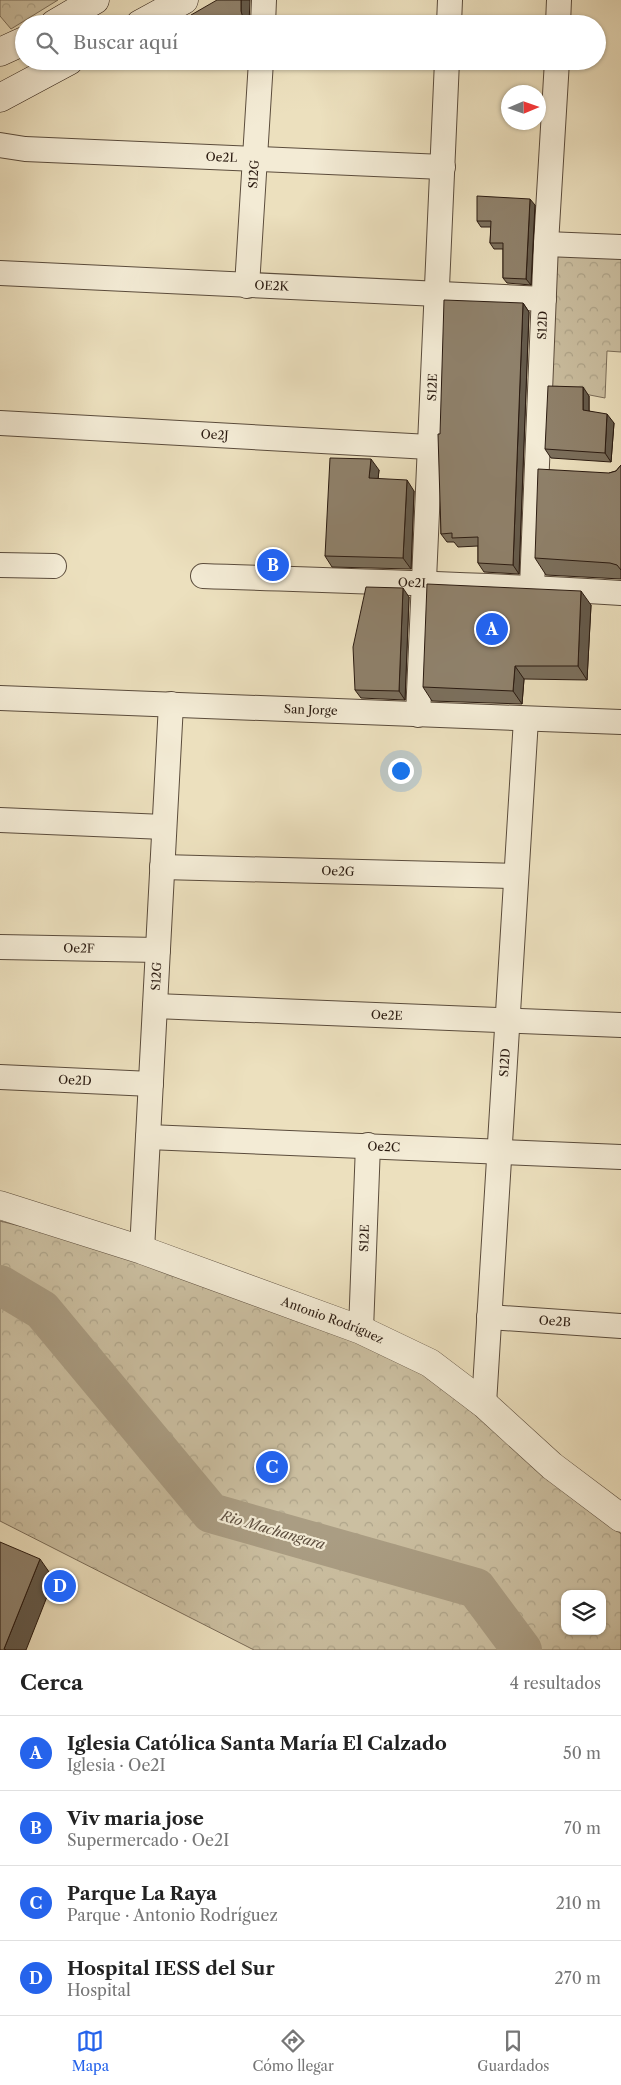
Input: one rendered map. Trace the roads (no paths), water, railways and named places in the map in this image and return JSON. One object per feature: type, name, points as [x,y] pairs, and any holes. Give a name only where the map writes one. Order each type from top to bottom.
[{"type":"street","points":[[69,15],[95,0]]},
{"type":"street","points":[[156,15],[184,0]]},
{"type":"street","points":[[263,15],[264,0]]},
{"type":"street","points":[[449,15],[450,0]]},
{"type":"street","points":[[558,0],[558,15]]},
{"type":"street","points":[[0,52],[15,45]]},
{"type":"street","points":[[0,98],[52,70]]},
{"type":"street","name":"S12G","points":[[247,286],[260,70]]},
{"type":"street","name":"S12E","points":[[418,714],[447,70]]},
{"type":"street","name":"S12D","points":[[532,587],[546,472],[544,298],[556,70]]},
{"type":"street","name":"Oe2L","points":[[0,145],[25,149],[443,167]]},
{"type":"street","points":[[546,244],[621,247]]},
{"type":"street","name":"OE2K","points":[[0,274],[544,298]]},
{"type":"street","name":"Oe2J","points":[[0,423],[429,448]]},
{"type":"street","points":[[0,565],[54,566]]},
{"type":"street","name":"Oe2I","points":[[203,576],[390,583],[423,582],[621,593]]},
{"type":"street","name":"San Jorge","points":[[0,698],[621,722]]},
{"type":"street","name":"S12G","points":[[142,1250],[171,704]]},
{"type":"street","name":"S12D","points":[[484,1404],[526,719]]},
{"type":"street","points":[[0,820],[164,826]]},
{"type":"street","name":"Oe2G","points":[[162,867],[515,876]]},
{"type":"street","name":"Oe2F","points":[[0,947],[158,950]]},
{"type":"street","name":"Oe2E","points":[[155,1006],[621,1025]]},
{"type":"street","name":"Oe2D","points":[[0,1077],[151,1084]]},
{"type":"street","name":"Oe2C","points":[[148,1137],[500,1150],[621,1157]]},
{"type":"street","name":"S12E","points":[[361,1330],[368,1145]]},
{"type":"street","name":"Antonio Rodríguez","points":[[0,1205],[142,1250],[361,1330],[430,1363],[484,1404],[552,1466],[621,1518]]},
{"type":"street","name":"Oe2B","points":[[489,1316],[621,1326]]},
{"type":"waterway","name":"Rio Machangara","points":[[0,1285],[42,1310],[211,1513],[476,1588],[522,1650]]},
{"type":"place","name":"Viv maria jose","points":[[273,565]]},
{"type":"place","name":"Iglesia Católica Santa María El Calzado","points":[[492,629]]},
{"type":"place","name":"Parque La Raya","points":[[272,1467]]},
{"type":"place","name":"Hospital IESS del Sur","points":[[60,1586]]}]
